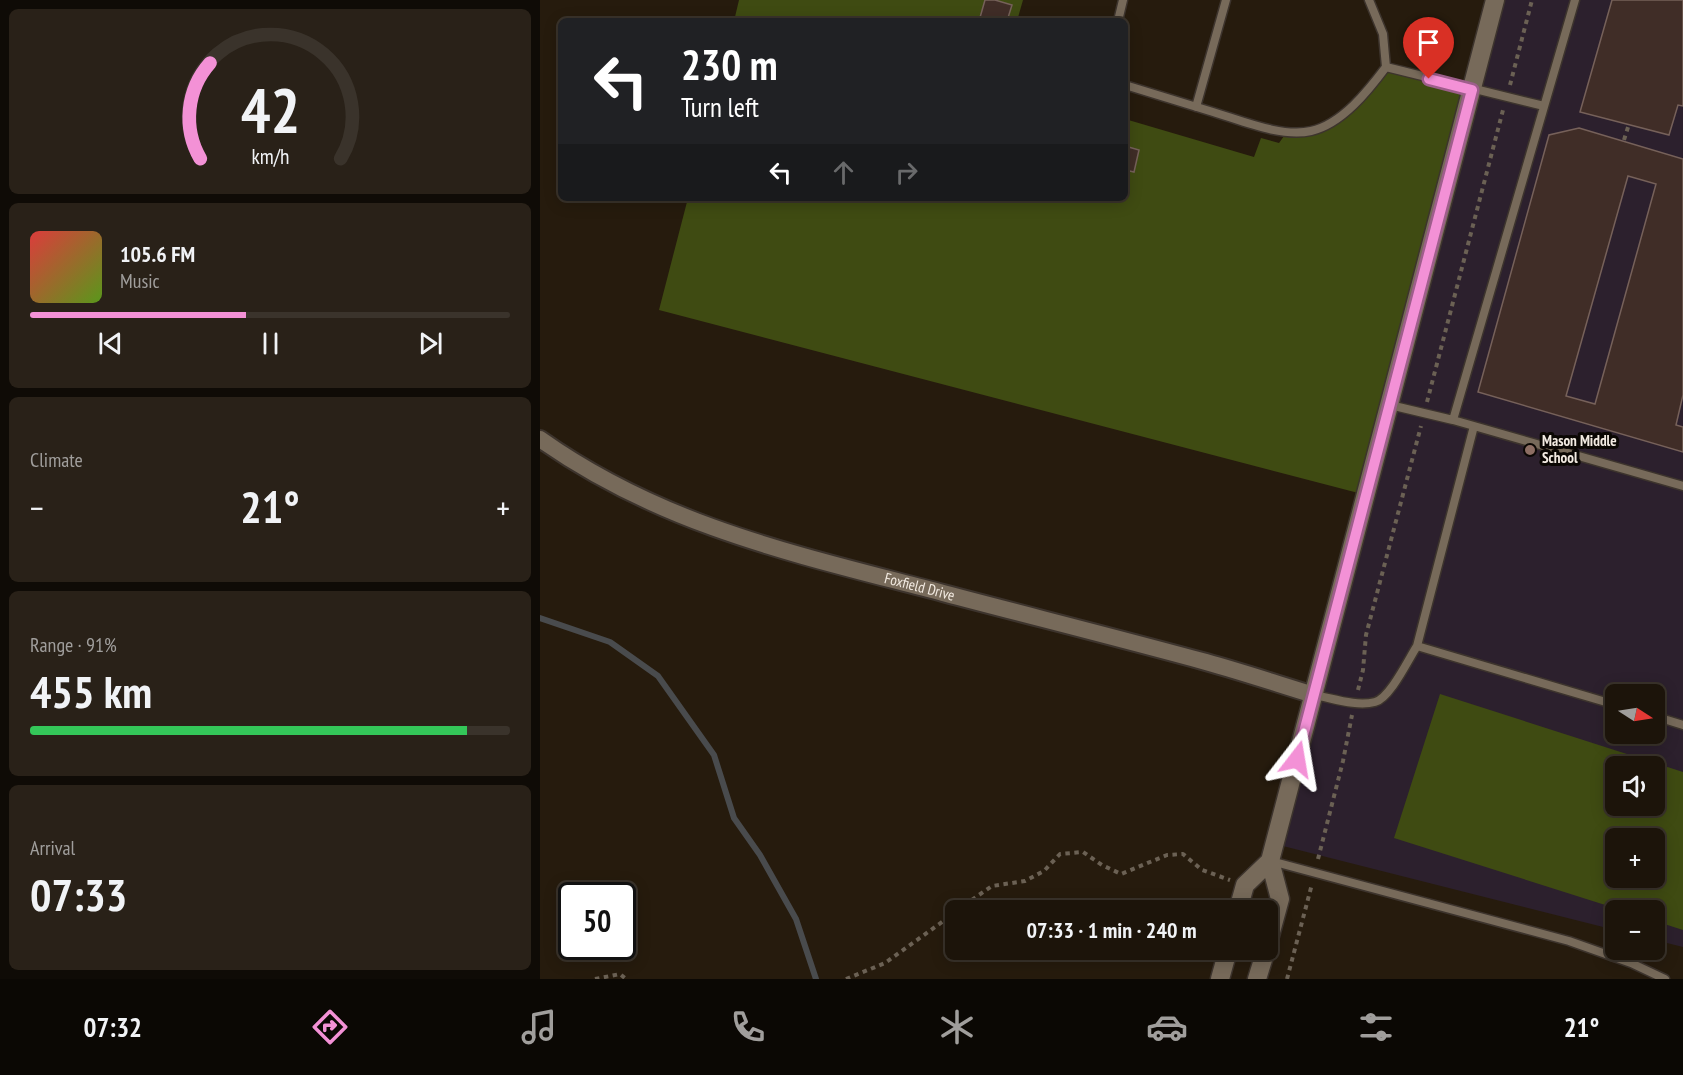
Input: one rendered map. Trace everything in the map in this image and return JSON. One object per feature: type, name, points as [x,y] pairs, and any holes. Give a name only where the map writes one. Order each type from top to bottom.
[{"type":"main road","points":[[1278,906],[1280,899],[1270,861],[1495,0]]},
{"type":"main road","points":[[1241,900],[1245,885],[1270,861]]},
{"type":"main road","points":[[1220,979],[1225,960]]},
{"type":"main road","points":[[1257,979],[1263,960]]},
{"type":"street","name":"Foxfield Drive","points":[[540,439],[633,495],[732,536],[1207,662],[1314,695]]},
{"type":"lane","points":[[1119,18],[1123,0]]},
{"type":"lane","points":[[1196,107],[1226,0]]},
{"type":"lane","points":[[1128,86],[1253,124],[1287,132],[1311,131],[1341,116],[1366,93],[1386,67],[1383,34],[1369,0]]},
{"type":"lane","points":[[1453,420],[1575,0]]},
{"type":"lane","points":[[1386,67],[1544,106]]},
{"type":"lane","points":[[1390,405],[1453,420],[1683,486]]},
{"type":"lane","points":[[1314,695],[1355,702],[1376,702],[1389,691],[1417,646],[1474,426]]},
{"type":"lane","points":[[1417,646],[1605,702]]},
{"type":"lane","points":[[1665,719],[1683,724]]},
{"type":"lane","points":[[1270,861],[1569,941],[1631,963],[1665,979]]},
{"type":"path","points":[[1287,979],[1343,761],[1348,727],[1363,669],[1366,635],[1532,0]]},
{"type":"path","points":[[1624,140],[1629,124]]},
{"type":"path","points":[[971,900],[992,885],[1025,881],[1044,871],[1060,854],[1083,852],[1121,874],[1167,855],[1183,854],[1202,870],[1245,885]]},
{"type":"path","points":[[846,979],[885,963],[945,919]]},
{"type":"path","points":[[595,979],[620,974],[626,979]]},
{"type":"shaded area","name":"Mason Middle School","points":[[1495,0],[1683,0],[1683,947],[1665,942],[1665,900],[1605,900],[1605,927],[1275,844]]},
{"type":"green space","points":[[739,0],[1023,0],[1018,18],[735,18]]},
{"type":"green space","points":[[1386,67],[1472,90],[1366,495],[659,310],[687,201],[1128,201],[1128,120],[1254,157],[1261,138],[1279,143],[1287,132],[1311,131],[1341,116]]},
{"type":"green space","points":[[1440,694],[1633,756],[1605,756],[1605,816],[1665,816],[1665,766],[1683,772],[1683,930],[1665,924],[1665,900],[1605,900],[1605,905],[1394,838]]},
{"type":"building","points":[[985,0],[995,0],[1012,5],[1008,18],[980,18]]},
{"type":"building","points":[[1612,0],[1683,0],[1683,106],[1678,105],[1669,135],[1580,112]]},
{"type":"building","name":"Mason Middle School","points":[[1579,128],[1683,159],[1683,395],[1676,425],[1683,427],[1683,452],[1478,392],[1549,135]],"holes":[[[1628,176],[1656,184],[1595,404],[1566,396]]]},
{"type":"building","points":[[1128,147],[1139,150],[1134,172],[1128,171]]},
{"type":"waterway","points":[[540,618],[610,642],[658,676],[714,755],[734,818],[760,855],[796,919],[816,979]]},
{"type":"place","name":"Mason Middle School","points":[[1530,450]]},
{"type":"route","points":[[1297,759],[1472,90],[1429,79]]}]
